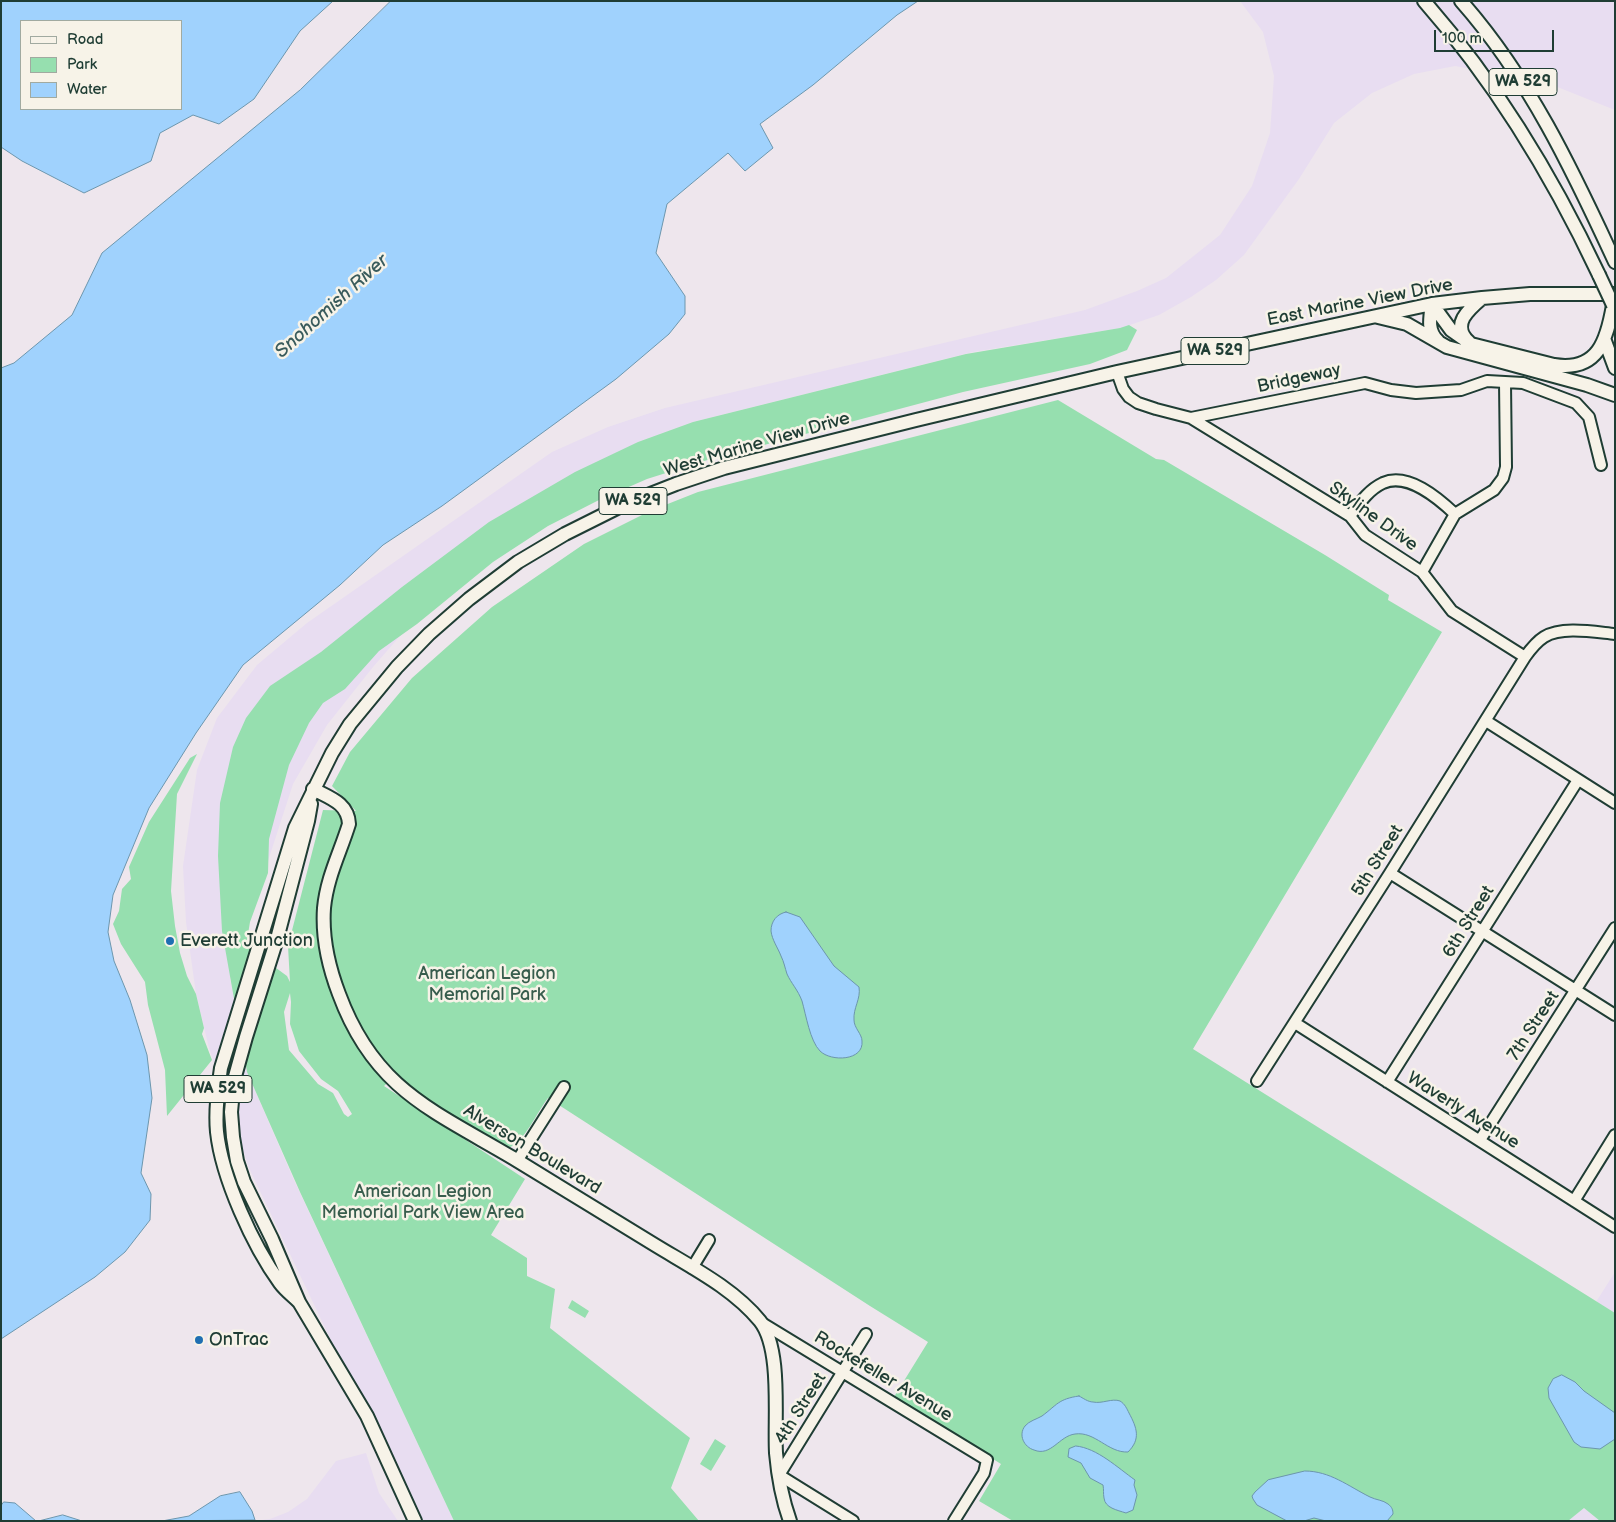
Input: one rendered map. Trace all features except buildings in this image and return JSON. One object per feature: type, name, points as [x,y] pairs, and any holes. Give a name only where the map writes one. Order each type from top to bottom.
[{"type":"main road","name":"WA 529","points":[[1424,1],[1468,54],[1520,127],[1574,222],[1614,302]]},
{"type":"main road","name":"WA 529","points":[[1461,1],[1499,47],[1541,112],[1615,262]]},
{"type":"main road","name":"East Marine View Drive","points":[[1057,387],[1117,372],[1432,304],[1482,298],[1556,293],[1614,302]]},
{"type":"main road","points":[[1470,344],[1462,334],[1462,321],[1467,311],[1482,298]]},
{"type":"main road","points":[[1432,304],[1451,330],[1470,344],[1554,365],[1566,366],[1579,363],[1599,350],[1605,341],[1614,302]]},
{"type":"main road","points":[[1432,304],[1431,332],[1436,339],[1447,347]]},
{"type":"main road","points":[[1373,316],[1407,324],[1447,347],[1588,384],[1615,395]]},
{"type":"main road","points":[[1605,341],[1615,368]]},
{"type":"main road","name":"West Marine View Drive","points":[[299,1302],[280,1284],[256,1243],[226,1174],[218,1133],[217,1090],[221,1068],[295,828],[332,753],[350,724],[429,634],[469,599],[518,562],[565,534],[625,504],[724,468],[1057,387]]},
{"type":"main road","name":"West Marine View Drive","points":[[313,789],[308,821],[277,939],[234,1080],[231,1112],[233,1137],[242,1175],[299,1302],[367,1416],[416,1521]]},
{"type":"main road","name":"Alverson Boulevard","points":[[313,789],[346,809],[349,816],[349,824],[329,878],[324,910],[324,935],[333,978],[345,1012],[366,1050],[380,1068],[426,1108],[517,1161],[727,1290],[762,1323],[768,1339],[775,1372],[776,1453],[782,1498],[790,1521]]},
{"type":"street","name":"Bridgeway","points":[[1117,372],[1123,389],[1129,397],[1138,403],[1191,418],[1365,383],[1390,390],[1416,393],[1461,390],[1487,381],[1523,383],[1576,403],[1589,417],[1601,465]]},
{"type":"street","points":[[1422,572],[1455,514],[1494,490],[1503,478],[1506,467],[1505,383]]},
{"type":"street","name":"Skyline Drive","points":[[1191,418],[1350,516],[1365,535],[1422,572],[1452,611],[1524,657]]},
{"type":"street","points":[[1350,516],[1373,490],[1382,484],[1398,481],[1412,484],[1440,500],[1455,514]]},
{"type":"street","name":"5th Street","points":[[1257,1081],[1486,721],[1524,657],[1544,636],[1562,630],[1615,634]]},
{"type":"street","points":[[1486,721],[1615,803]]},
{"type":"street","name":"6th Street","points":[[1387,1082],[1578,780]]},
{"type":"street","points":[[1390,873],[1615,1015]]},
{"type":"street","name":"7th Street","points":[[1480,1140],[1615,928]]},
{"type":"street","name":"Waverly Avenue","points":[[1295,1023],[1615,1227]]},
{"type":"street","points":[[517,1161],[564,1086]]},
{"type":"street","points":[[1574,1200],[1615,1135]]},
{"type":"street","points":[[692,1268],[709,1240]]},
{"type":"street","name":"Rockefeller Avenue","points":[[762,1323],[987,1460],[984,1472],[954,1521]]},
{"type":"street","name":"4th Street","points":[[779,1475],[866,1334]]},
{"type":"street","points":[[779,1475],[853,1521]]},
{"type":"shaded area","points":[[1240,1],[1615,1],[1615,110],[1550,84],[1455,66],[1414,74],[1372,93],[1334,123],[1299,179],[1244,255],[1216,280],[1159,315],[1121,328],[973,352],[693,422],[638,442],[435,596],[373,667],[327,725],[293,784],[230,978],[247,1072],[293,1178],[454,1521],[417,1521],[249,1168],[209,1048],[196,994],[186,922],[183,866],[197,770],[217,718],[257,665],[307,623],[552,452],[608,427],[665,408],[1085,310],[1166,278],[1220,235],[1252,186],[1270,133],[1274,76],[1263,32]]},
{"type":"shaded area","points":[[1615,1272],[1615,1313],[1596,1302]]},
{"type":"shaded area","points":[[366,1453],[379,1493],[398,1521],[253,1521],[270,1519],[288,1512],[307,1499],[336,1461]]},
{"type":"shaded area","points":[[1584,1508],[1600,1521],[1568,1521]]},
{"type":"green space","points":[[1129,325],[1137,330],[1127,350],[1090,364],[963,392],[704,461],[647,479],[599,500],[548,526],[493,562],[417,624],[379,651],[345,689],[323,703],[309,723],[289,765],[269,839],[268,873],[250,922],[246,946],[287,976],[290,982],[288,946],[323,810],[356,811],[332,786],[350,752],[412,678],[492,607],[584,544],[650,511],[698,492],[1058,400],[1156,459],[1164,460],[1325,555],[1389,595],[1388,600],[1442,632],[1193,1049],[1615,1313],[1615,1521],[1600,1521],[1584,1508],[1568,1521],[1013,1521],[979,1501],[1001,1464],[894,1397],[928,1342],[548,1098],[525,1133],[514,1145],[507,1149],[436,1105],[396,1075],[384,1086],[525,1179],[491,1235],[527,1258],[527,1276],[555,1289],[550,1328],[690,1438],[671,1488],[699,1521],[454,1521],[300,1192],[247,1072],[222,931],[218,856],[220,803],[233,747],[246,718],[270,686],[321,652],[402,587],[489,522],[575,472],[638,442],[693,422],[966,354]],"holes":[[[290,993],[290,1024],[299,1051],[321,1079],[338,1091],[352,1114],[348,1117],[344,1114],[333,1093],[318,1084],[289,1050],[284,1012]]]},
{"type":"green space","points":[[197,754],[177,794],[171,891],[180,953],[187,976],[196,994],[204,1028],[202,1034],[212,1060],[167,1116],[165,1070],[148,1005],[145,982],[121,944],[113,924],[119,911],[122,889],[131,879],[129,867],[149,822],[190,758]]},
{"type":"green space","points":[[572,1300],[589,1311],[585,1318],[568,1308]]},
{"type":"green space","points":[[715,1439],[726,1446],[711,1471],[700,1464]]},
{"type":"water","points":[[1,1],[333,1],[300,31],[254,99],[219,124],[193,115],[160,133],[151,161],[84,193],[22,161],[1,147]]},
{"type":"water","name":"Snohomish River","points":[[391,1],[918,1],[897,15],[813,85],[760,124],[773,148],[745,171],[728,153],[667,204],[656,253],[685,296],[685,314],[669,334],[616,379],[442,506],[383,545],[340,585],[243,665],[196,733],[149,808],[113,895],[108,932],[114,961],[130,1000],[147,1055],[152,1098],[141,1173],[151,1194],[150,1220],[125,1252],[95,1277],[1,1339],[1,368],[14,363],[72,315],[102,253],[300,90]]},
{"type":"water","points":[[786,912],[800,917],[834,966],[859,987],[854,1020],[862,1041],[858,1053],[852,1056],[839,1058],[825,1055],[814,1041],[799,993],[787,974],[771,931],[773,921],[777,916]]},
{"type":"water","points":[[1562,1375],[1575,1382],[1584,1391],[1615,1413],[1615,1439],[1600,1449],[1581,1447],[1574,1442],[1549,1398],[1548,1388],[1553,1379]]},
{"type":"water","points":[[1079,1396],[1091,1402],[1117,1400],[1127,1408],[1136,1429],[1135,1443],[1128,1452],[1114,1449],[1082,1434],[1075,1434],[1064,1438],[1045,1451],[1034,1450],[1027,1446],[1023,1440],[1022,1433],[1027,1424],[1042,1416],[1062,1401]]},
{"type":"water","points":[[1076,1446],[1099,1454],[1135,1480],[1134,1485],[1137,1495],[1133,1510],[1126,1513],[1107,1504],[1104,1498],[1103,1485],[1090,1478],[1081,1463],[1068,1457],[1069,1449]]},
{"type":"water","points":[[1305,1471],[1331,1476],[1370,1497],[1386,1503],[1391,1507],[1393,1514],[1387,1521],[1326,1521],[1314,1518],[1304,1521],[1287,1521],[1257,1505],[1253,1499],[1252,1496],[1255,1492],[1268,1480]]},
{"type":"water","points":[[240,1492],[252,1511],[255,1520],[162,1521],[189,1516],[220,1496]]},
{"type":"water","points":[[4,1502],[15,1503],[36,1521],[1,1521],[1,1506]]},
{"type":"water","points":[[63,1515],[82,1521],[39,1521]]},
{"type":"place","name":"Everett Junction","points":[[170,941]]},
{"type":"place","name":"OnTrac","points":[[199,1340]]},
{"type":"park label","name":"American Legion Memorial Park","points":[[487,984]]},
{"type":"park label","name":"American Legion Memorial Park View Area","points":[[423,1202]]}]
